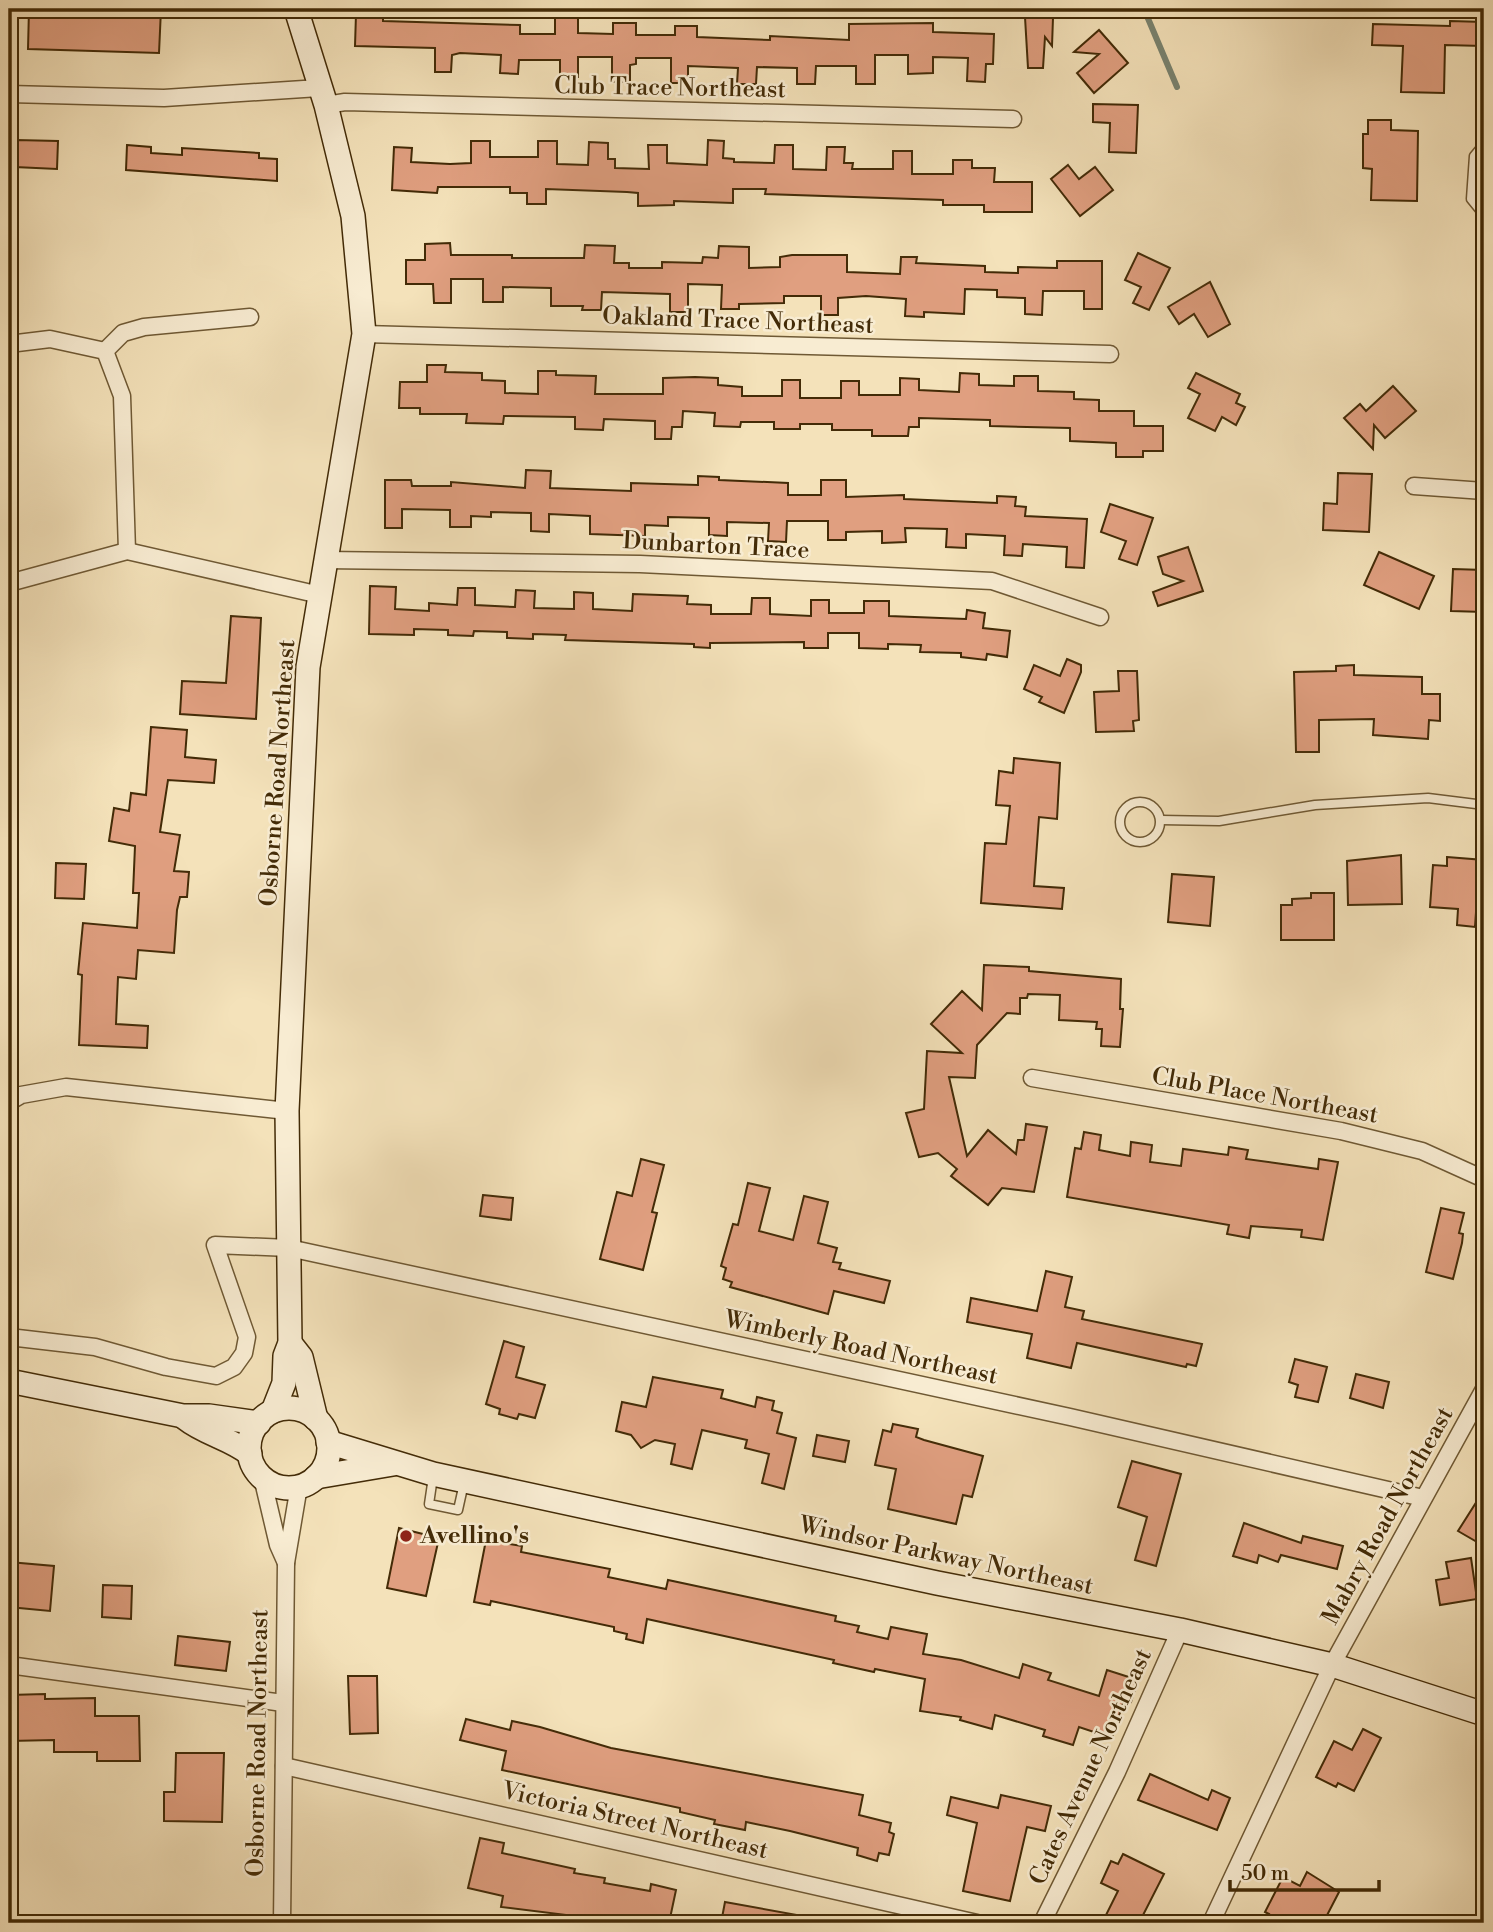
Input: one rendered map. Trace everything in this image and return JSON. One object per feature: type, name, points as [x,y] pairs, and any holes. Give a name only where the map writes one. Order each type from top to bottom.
[{"type":"street","name":"Osborne Road Northeast","points":[[266,1417],[284,1383],[285,1356],[290,1343],[288,1111],[308,667],[324,560],[345,462],[365,334],[353,216],[323,96],[296,9]]},
{"type":"street","name":"Club Trace Northeast","points":[[9,94],[164,98],[323,96],[345,102],[1013,119]]},
{"type":"street","points":[[105,351],[122,332],[144,327],[250,317]]},
{"type":"street","name":"Oakland Trace Northeast","points":[[365,334],[1110,354]]},
{"type":"street","points":[[9,344],[50,339],[105,351]]},
{"type":"street","points":[[105,351],[122,396],[127,551]]},
{"type":"street","points":[[1414,486],[1484,491]]},
{"type":"street","points":[[9,583],[127,551],[320,594]]},
{"type":"street","name":"Dunbarton Trace","points":[[324,560],[640,564],[992,581],[1100,617]]},
{"type":"street","name":"Club Place Northeast","points":[[1032,1078],[1341,1131],[1422,1151],[1484,1179]]},
{"type":"street","points":[[9,1102],[21,1095],[66,1087],[288,1111]]},
{"type":"street","name":"Wimberly Road Northeast","points":[[9,1337],[95,1347],[166,1367],[216,1376],[234,1367],[244,1353],[247,1336],[215,1245],[289,1248],[569,1307],[1423,1498]]},
{"type":"street","name":"Osborne Road Northeast","points":[[290,1343],[302,1357],[316,1419]]},
{"type":"street","points":[[9,1381],[183,1416],[266,1417],[299,1409],[316,1419],[328,1442],[328,1460],[308,1482],[286,1488],[262,1477],[250,1454],[234,1441],[196,1427],[183,1416]]},
{"type":"street","name":"Mabry Road Northeast","points":[[1210,1923],[1332,1665],[1423,1498],[1482,1397]]},
{"type":"street","points":[[250,1454],[250,1441],[266,1417]]},
{"type":"street","name":"Windsor Parkway Northeast","points":[[328,1442],[433,1474],[937,1583],[1180,1630],[1332,1665],[1484,1714]]},
{"type":"street","name":"Windsor Parkway Northeast","points":[[308,1482],[393,1464]]},
{"type":"street","name":"Osborne Road Northeast","points":[[262,1477],[278,1545],[286,1563]]},
{"type":"street","name":"Osborne Road Northeast","points":[[282,1923],[286,1563],[308,1482]]},
{"type":"street","name":"Cates Avenue Northeast","points":[[1042,1923],[1117,1772],[1180,1630]]},
{"type":"street","points":[[9,1665],[283,1703]]},
{"type":"street","name":"Victoria Street Northeast","points":[[284,1766],[977,1923]]},
{"type":"lane","points":[[1484,144],[1474,156],[1471,199],[1484,215]]},
{"type":"lane","points":[[1161,820],[1219,821],[1315,805],[1428,798],[1484,805]]},
{"type":"lane","points":[[1138,802],[1153,806],[1161,820],[1157,835],[1143,842],[1128,838],[1120,825],[1124,810],[1138,802]]},
{"type":"lane","points":[[433,1474],[429,1504],[458,1510],[465,1480]]},
{"type":"building","points":[[29,9],[161,9],[159,53],[28,49]]},
{"type":"building","points":[[366,9],[383,9],[383,21],[520,25],[520,34],[555,34],[555,18],[578,18],[578,33],[613,34],[613,23],[636,23],[636,35],[675,35],[675,26],[697,26],[697,37],[770,40],[770,36],[849,40],[849,24],[933,23],[933,32],[994,34],[993,64],[986,64],[985,82],[967,81],[968,58],[933,57],[933,73],[908,74],[908,55],[875,55],[875,84],[856,84],[856,66],[816,66],[815,84],[797,84],[797,68],[757,67],[756,84],[737,84],[738,68],[688,66],[688,83],[671,83],[671,58],[636,58],[636,64],[630,65],[630,82],[612,82],[612,57],[578,57],[578,77],[560,77],[560,60],[519,60],[518,74],[500,73],[501,55],[460,53],[452,55],[451,72],[435,72],[435,48],[355,46],[356,14],[365,14]]},
{"type":"building","points":[[1025,17],[1053,18],[1052,46],[1045,37],[1043,68],[1028,68]]},
{"type":"building","points":[[1450,21],[1484,22],[1483,46],[1445,45],[1444,93],[1401,92],[1403,46],[1372,45],[1373,24],[1450,26]]},
{"type":"building","points":[[1099,30],[1128,63],[1094,93],[1077,73],[1099,54],[1074,52]]},
{"type":"building","points":[[1093,104],[1138,105],[1136,153],[1109,152],[1110,123],[1093,122]]},
{"type":"building","points":[[1368,120],[1391,120],[1391,130],[1418,131],[1417,201],[1371,200],[1372,169],[1363,168],[1363,134],[1368,134]]},
{"type":"building","points":[[16,140],[58,141],[57,169],[15,167]]},
{"type":"building","points":[[708,140],[724,141],[723,158],[734,159],[734,162],[774,163],[775,145],[793,145],[793,169],[826,170],[827,147],[845,147],[844,163],[853,163],[852,169],[893,169],[893,151],[912,151],[912,174],[953,174],[953,160],[972,160],[972,168],[995,168],[994,182],[1032,182],[1032,212],[984,212],[984,205],[943,205],[943,200],[765,194],[766,189],[733,189],[733,203],[674,201],[674,205],[638,206],[638,193],[627,192],[546,189],[546,204],[527,204],[527,193],[510,193],[510,187],[438,187],[437,193],[392,190],[394,147],[412,148],[411,162],[450,164],[471,163],[471,141],[490,141],[490,157],[538,157],[538,141],[557,141],[557,164],[588,165],[589,142],[608,143],[608,159],[615,159],[615,168],[649,169],[648,145],[667,145],[667,163],[707,165]]},
{"type":"building","points":[[127,145],[151,147],[151,153],[182,155],[182,148],[259,153],[259,158],[277,159],[277,181],[126,170]]},
{"type":"building","points":[[1068,165],[1079,179],[1095,167],[1113,190],[1080,216],[1051,179]]},
{"type":"building","points":[[450,243],[451,255],[512,255],[512,258],[584,258],[585,245],[615,246],[614,263],[629,263],[629,268],[662,268],[662,262],[702,263],[703,257],[718,258],[719,246],[749,247],[749,268],[780,267],[780,257],[792,255],[847,255],[847,272],[900,274],[901,257],[917,257],[916,263],[985,266],[985,272],[1018,273],[1018,267],[1057,268],[1057,261],[1102,261],[1102,309],[1084,309],[1084,291],[1043,291],[1042,315],[1025,314],[1025,298],[997,297],[997,290],[965,289],[964,314],[924,312],[924,317],[905,316],[906,299],[866,296],[838,298],[838,315],[821,315],[821,296],[784,296],[784,303],[739,304],[739,309],[721,309],[722,285],[688,284],[688,312],[670,312],[670,294],[602,292],[601,310],[582,310],[583,306],[551,306],[551,288],[503,287],[503,302],[483,302],[483,279],[451,279],[451,303],[434,303],[433,284],[406,284],[406,260],[425,260],[425,244]]},
{"type":"building","points":[[1138,253],[1170,268],[1149,310],[1133,303],[1141,287],[1125,280]]},
{"type":"building","points":[[1210,282],[1230,324],[1208,337],[1194,314],[1179,324],[1168,307]]},
{"type":"building","points":[[427,365],[446,365],[445,372],[482,373],[482,380],[505,381],[505,393],[538,394],[538,371],[556,371],[556,375],[596,376],[595,394],[663,394],[663,378],[695,377],[718,378],[718,385],[742,387],[742,396],[782,396],[782,380],[800,380],[800,398],[841,398],[841,381],[859,381],[859,395],[900,395],[900,378],[919,379],[919,390],[959,392],[960,373],[979,374],[979,385],[1014,386],[1014,376],[1038,376],[1038,391],[1074,392],[1074,399],[1099,400],[1099,411],[1134,411],[1134,426],[1163,426],[1163,451],[1143,451],[1143,457],[1116,457],[1116,443],[1070,441],[1070,428],[990,426],[990,420],[919,418],[919,427],[909,427],[908,436],[872,436],[872,430],[832,430],[832,424],[800,424],[800,429],[774,429],[774,422],[741,422],[740,427],[714,426],[715,413],[683,411],[682,427],[672,427],[671,439],[655,439],[655,421],[604,419],[603,430],[575,429],[575,417],[504,416],[503,424],[466,423],[467,414],[420,414],[420,408],[399,408],[400,382],[427,382]]},
{"type":"building","points":[[1196,373],[1240,394],[1236,403],[1245,407],[1236,425],[1222,417],[1215,431],[1188,418],[1200,394],[1188,388]]},
{"type":"building","points":[[1393,386],[1416,411],[1385,438],[1374,425],[1373,449],[1344,418],[1360,404],[1366,411]]},
{"type":"building","points":[[526,470],[551,471],[550,488],[631,491],[631,483],[698,485],[698,476],[719,477],[719,480],[788,483],[788,495],[821,495],[821,480],[846,480],[846,497],[904,495],[904,499],[997,503],[997,496],[1016,497],[1015,506],[1026,507],[1025,516],[1087,519],[1084,568],[1066,567],[1067,547],[1023,544],[1022,556],[1004,555],[1005,536],[966,534],[966,548],[946,547],[947,529],[905,528],[906,542],[882,543],[882,531],[846,532],[846,540],[828,540],[828,521],[787,521],[786,542],[768,541],[769,523],[727,522],[727,536],[709,535],[709,518],[668,517],[668,526],[645,525],[645,536],[590,534],[590,516],[549,514],[549,532],[531,531],[531,513],[491,512],[491,517],[471,516],[471,527],[450,527],[450,510],[402,509],[402,528],[385,528],[385,480],[411,480],[412,486],[451,486],[451,482],[525,488]]},
{"type":"building","points":[[1338,473],[1372,474],[1369,532],[1323,530],[1324,503],[1337,504]]},
{"type":"building","points":[[1110,504],[1153,518],[1137,565],[1119,559],[1126,541],[1101,532]]},
{"type":"building","points":[[1188,547],[1203,591],[1158,606],[1153,592],[1183,581],[1163,574],[1158,557]]},
{"type":"building","points":[[1379,552],[1434,576],[1419,609],[1364,585]]},
{"type":"building","points":[[1453,569],[1484,570],[1484,612],[1451,611]]},
{"type":"building","points":[[370,586],[396,587],[395,609],[429,611],[429,603],[457,605],[458,588],[475,588],[475,605],[515,607],[516,590],[535,591],[534,608],[574,609],[574,592],[593,593],[593,609],[632,611],[633,594],[688,596],[687,604],[711,605],[711,614],[751,614],[752,598],[770,598],[770,614],[811,616],[811,600],[829,600],[829,613],[864,613],[864,601],[889,601],[889,616],[966,619],[967,610],[985,613],[983,628],[1010,631],[1007,657],[987,654],[986,660],[961,657],[961,653],[920,652],[921,645],[888,644],[888,649],[859,648],[859,633],[828,633],[828,648],[804,648],[804,642],[710,643],[710,648],[694,647],[694,644],[565,640],[566,635],[533,634],[533,639],[507,638],[507,632],[474,631],[473,636],[448,635],[448,630],[414,629],[414,635],[369,634]]},
{"type":"building","points":[[231,616],[261,618],[256,719],[180,714],[182,681],[226,683]]},
{"type":"building","points":[[1067,659],[1081,665],[1081,672],[1064,713],[1039,702],[1042,697],[1024,689],[1034,665],[1060,676]]},
{"type":"building","points":[[1354,665],[1354,675],[1422,677],[1422,694],[1440,694],[1440,721],[1429,720],[1428,739],[1373,735],[1374,719],[1319,720],[1319,752],[1296,752],[1294,672],[1336,671],[1336,666]]},
{"type":"building","points":[[1118,671],[1137,671],[1139,720],[1133,721],[1134,731],[1096,732],[1094,692],[1119,691]]},
{"type":"building","points":[[151,727],[187,730],[185,757],[216,760],[214,783],[168,780],[160,832],[180,835],[174,871],[189,872],[187,897],[180,897],[177,910],[174,953],[138,950],[136,979],[118,977],[116,1024],[148,1026],[147,1048],[79,1045],[82,975],[78,974],[83,923],[137,928],[139,893],[133,893],[135,846],[109,841],[114,808],[129,811],[131,793],[146,795]]},
{"type":"building","points":[[1014,758],[1060,763],[1057,819],[1039,817],[1034,886],[1064,888],[1062,909],[981,903],[985,843],[1006,844],[1010,806],[996,805],[999,771],[1013,773]]},
{"type":"building","points":[[1401,855],[1402,904],[1348,905],[1347,861]]},
{"type":"building","points":[[1447,857],[1484,860],[1484,913],[1476,912],[1475,927],[1457,925],[1458,909],[1430,907],[1433,865],[1447,866]]},
{"type":"building","points":[[56,863],[86,864],[84,899],[55,898]]},
{"type":"building","points":[[1172,874],[1214,877],[1210,926],[1168,922]]},
{"type":"building","points":[[1311,893],[1334,893],[1334,940],[1281,940],[1281,905],[1292,905],[1292,899],[1311,898]]},
{"type":"building","points":[[984,965],[1029,967],[1029,971],[1121,979],[1120,1009],[1123,1009],[1120,1047],[1101,1046],[1102,1029],[1096,1029],[1097,1022],[1059,1020],[1060,995],[1028,994],[1027,998],[1020,998],[1020,1014],[1007,1013],[977,1045],[975,1078],[949,1077],[967,1156],[988,1130],[1016,1154],[1018,1140],[1024,1140],[1026,1124],[1047,1127],[1034,1192],[1002,1188],[988,1205],[951,1176],[957,1169],[938,1153],[919,1157],[906,1113],[924,1109],[927,1051],[962,1053],[931,1024],[962,991],[982,1010]]},
{"type":"building","points":[[1084,1132],[1101,1135],[1099,1150],[1130,1156],[1131,1142],[1152,1145],[1150,1162],[1181,1166],[1183,1149],[1228,1155],[1229,1147],[1248,1150],[1246,1159],[1318,1169],[1319,1159],[1338,1162],[1323,1240],[1301,1237],[1302,1230],[1251,1226],[1249,1238],[1227,1234],[1229,1225],[1067,1197],[1075,1148],[1081,1149]]},
{"type":"building","points":[[641,1159],[664,1165],[652,1212],[657,1213],[643,1270],[600,1259],[617,1192],[632,1196]]},
{"type":"building","points":[[748,1183],[770,1188],[759,1231],[793,1240],[804,1196],[828,1202],[818,1243],[837,1248],[833,1262],[841,1263],[839,1269],[890,1281],[884,1303],[834,1291],[828,1314],[730,1287],[732,1282],[723,1279],[726,1268],[721,1266],[733,1224],[738,1225]]},
{"type":"building","points":[[483,1195],[513,1198],[511,1220],[480,1216]]},
{"type":"building","points":[[1441,1208],[1464,1213],[1459,1233],[1463,1234],[1462,1243],[1453,1279],[1426,1272]]},
{"type":"building","points":[[1046,1271],[1072,1277],[1065,1307],[1084,1311],[1082,1319],[1202,1344],[1196,1366],[1187,1364],[1186,1367],[1077,1343],[1071,1368],[1027,1358],[1032,1334],[967,1322],[971,1298],[1037,1311]]},
{"type":"building","points":[[504,1341],[524,1347],[516,1377],[545,1385],[535,1418],[519,1414],[517,1419],[499,1414],[500,1409],[486,1404]]},
{"type":"building","points":[[1295,1359],[1327,1367],[1318,1402],[1295,1397],[1298,1385],[1289,1382]]},
{"type":"building","points":[[1356,1374],[1389,1382],[1383,1408],[1350,1398]]},
{"type":"building","points":[[653,1377],[723,1390],[721,1398],[755,1407],[757,1397],[774,1401],[772,1410],[782,1413],[777,1433],[796,1438],[784,1489],[762,1483],[769,1454],[745,1448],[747,1440],[702,1430],[692,1469],[671,1464],[675,1444],[655,1440],[641,1448],[631,1435],[616,1431],[622,1402],[646,1407]]},
{"type":"building","points":[[893,1424],[918,1429],[916,1437],[924,1440],[983,1456],[972,1497],[963,1495],[956,1524],[888,1509],[896,1469],[875,1465],[883,1430],[891,1432]]},
{"type":"building","points":[[817,1435],[849,1441],[845,1462],[813,1456]]},
{"type":"building","points":[[1132,1461],[1181,1474],[1156,1566],[1135,1560],[1147,1517],[1118,1507]]},
{"type":"building","points":[[1484,1490],[1484,1546],[1458,1531]]},
{"type":"building","points":[[1244,1523],[1301,1543],[1303,1536],[1343,1546],[1337,1569],[1281,1555],[1278,1562],[1259,1555],[1257,1563],[1233,1556]]},
{"type":"building","points":[[399,1528],[439,1538],[426,1596],[387,1588]]},
{"type":"building","points":[[486,1540],[522,1546],[521,1552],[610,1569],[608,1577],[666,1589],[668,1580],[836,1616],[835,1621],[859,1626],[857,1632],[888,1639],[891,1627],[927,1634],[923,1654],[961,1660],[1019,1678],[1023,1664],[1051,1673],[1048,1680],[1099,1696],[1107,1670],[1138,1680],[1131,1702],[1124,1700],[1112,1738],[1079,1727],[1073,1745],[1043,1736],[1045,1730],[995,1715],[992,1729],[960,1720],[961,1717],[920,1711],[925,1679],[875,1669],[874,1672],[833,1663],[834,1660],[647,1619],[643,1643],[626,1639],[627,1634],[614,1631],[614,1627],[491,1601],[490,1605],[474,1602]]},
{"type":"building","points":[[1471,1558],[1477,1599],[1440,1605],[1436,1580],[1449,1578],[1446,1562]]},
{"type":"building","points":[[9,1562],[54,1566],[50,1611],[9,1607]]},
{"type":"building","points":[[103,1585],[132,1586],[131,1619],[102,1617]]},
{"type":"building","points":[[178,1636],[230,1642],[226,1671],[175,1665]]},
{"type":"building","points":[[348,1676],[377,1676],[378,1733],[350,1734]]},
{"type":"building","points":[[45,1694],[45,1699],[95,1698],[95,1716],[139,1716],[140,1761],[97,1761],[97,1752],[54,1752],[54,1740],[9,1741],[9,1695]]},
{"type":"building","points":[[466,1719],[510,1730],[512,1721],[611,1748],[863,1795],[859,1815],[891,1823],[889,1832],[894,1834],[889,1855],[879,1853],[877,1861],[857,1855],[858,1848],[790,1831],[746,1822],[745,1830],[714,1824],[715,1820],[680,1812],[680,1808],[502,1770],[506,1751],[460,1740]]},
{"type":"building","points":[[1363,1729],[1381,1738],[1354,1791],[1338,1783],[1336,1787],[1316,1777],[1334,1741],[1352,1750]]},
{"type":"building","points":[[176,1753],[224,1753],[222,1822],[164,1821],[164,1792],[175,1792]]},
{"type":"building","points":[[1150,1774],[1208,1800],[1212,1790],[1230,1798],[1217,1830],[1138,1800]]},
{"type":"building","points":[[1001,1795],[1051,1806],[1045,1831],[1027,1827],[1010,1901],[963,1891],[977,1823],[947,1815],[951,1797],[998,1808]]},
{"type":"building","points":[[480,1838],[504,1843],[502,1853],[575,1869],[574,1873],[605,1878],[604,1883],[650,1891],[651,1884],[676,1890],[669,1923],[574,1923],[575,1916],[501,1907],[503,1896],[468,1888]]},
{"type":"building","points":[[1123,1854],[1164,1874],[1139,1923],[1117,1923],[1105,1917],[1118,1891],[1101,1883],[1111,1861],[1118,1864]]},
{"type":"building","points":[[1307,1872],[1339,1892],[1323,1923],[1264,1923],[1269,1914],[1265,1912],[1283,1877],[1300,1886]]},
{"type":"building","points":[[725,1902],[797,1915],[796,1923],[721,1923]]},
{"type":"waterway","points":[[1144,9],[1177,87]]},
{"type":"place","name":"Avellino's","points":[[406,1536]]}]
